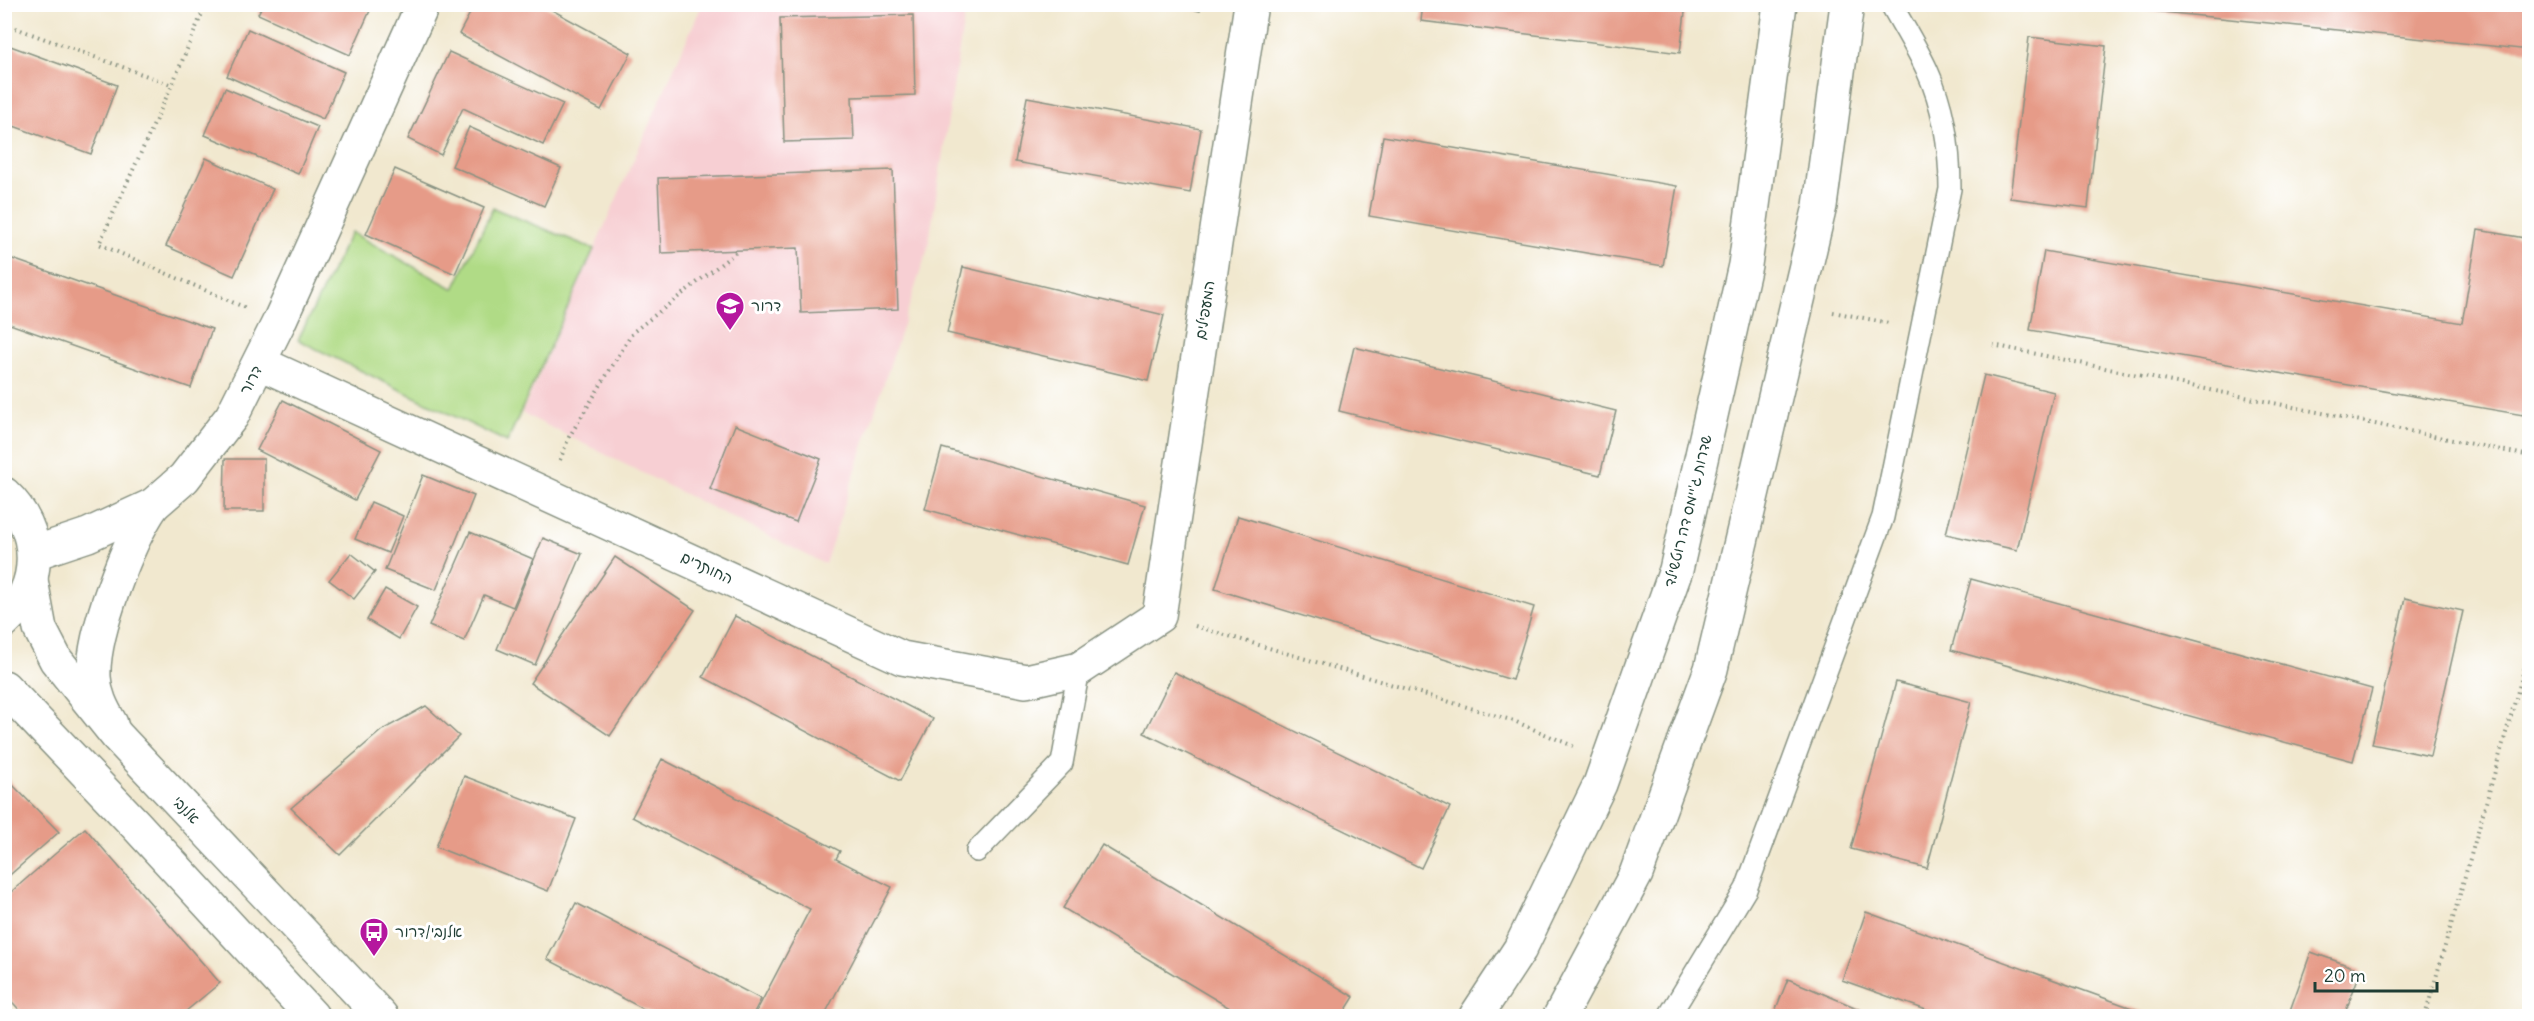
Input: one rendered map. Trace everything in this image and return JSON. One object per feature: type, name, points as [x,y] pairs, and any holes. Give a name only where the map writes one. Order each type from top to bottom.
[{"type":"street","name":"דרור","points":[[32,567],[88,535],[153,505],[184,478],[232,416],[260,363],[423,4]]},
{"type":"street","name":"המעפילים","points":[[1159,616],[1251,4]]},
{"type":"street","name":"שדרות ג'יימס דה רוטשילד","points":[[1476,1017],[1520,949],[1600,784],[1676,570],[1745,265],[1780,4]]},
{"type":"street","points":[[1560,1017],[1636,874],[1711,669],[1820,206],[1847,4]]},
{"type":"street","name":"החותרים","points":[[260,363],[902,658],[1026,681],[1079,669],[1159,616]]},
{"type":"street","name":"אלנבי","points":[[4,494],[15,504],[25,519],[31,536],[32,567],[40,629],[56,660],[117,736],[381,1017]]},
{"type":"street","name":"דרור","points":[[117,736],[99,703],[94,678],[95,648],[130,542],[153,505]]},
{"type":"street","points":[[4,621],[21,601],[32,567]]},
{"type":"street","points":[[4,687],[135,824],[312,1017]]},
{"type":"lane","points":[[1669,1017],[1746,889],[1883,517],[1950,189],[1950,154],[1941,112],[1928,71],[1891,4]]},
{"type":"lane","points":[[977,851],[1062,763],[1079,669]]},
{"type":"path","points":[[206,4],[172,85],[99,244],[249,309]]},
{"type":"path","points":[[4,24],[172,85]]},
{"type":"path","points":[[558,467],[569,437],[633,332],[740,250]]},
{"type":"path","points":[[1834,303],[1832,312],[1898,325]]},
{"type":"path","points":[[1993,345],[2529,456]]},
{"type":"path","points":[[1159,616],[1514,721],[1575,747]]},
{"type":"path","points":[[2425,1017],[2529,648]]},
{"type":"shaded area","name":"דרור","points":[[702,5],[966,5],[928,248],[825,564],[522,413]]},
{"type":"green space","points":[[493,208],[594,249],[507,442],[298,340],[351,232],[454,289]]},
{"type":"building","points":[[263,4],[373,4],[350,55],[258,14]]},
{"type":"building","points":[[475,4],[541,4],[631,53],[601,110],[459,34]]},
{"type":"building","points":[[1170,4],[1201,4],[1200,11]]},
{"type":"building","points":[[1423,4],[1686,4],[1680,53],[1421,21]]},
{"type":"building","points":[[2105,4],[2530,4],[2530,50],[2105,6]]},
{"type":"building","points":[[913,15],[915,95],[852,97],[854,140],[784,142],[780,18]]},
{"type":"building","points":[[248,29],[344,72],[323,119],[227,76]]},
{"type":"building","points":[[2029,37],[2106,46],[2088,208],[2010,198]]},
{"type":"building","points":[[5,44],[117,85],[91,154],[5,123]]},
{"type":"building","points":[[449,52],[563,104],[543,145],[463,108],[441,155],[408,139]]},
{"type":"building","points":[[225,88],[318,127],[298,174],[205,135]]},
{"type":"building","points":[[1027,97],[1201,129],[1190,193],[1015,162]]},
{"type":"building","points":[[469,127],[561,168],[544,206],[452,166]]},
{"type":"building","points":[[1383,136],[1677,186],[1663,266],[1369,216]]},
{"type":"building","points":[[206,158],[273,189],[234,276],[166,246]]},
{"type":"building","points":[[395,169],[484,208],[455,274],[366,234]]},
{"type":"building","points":[[893,170],[898,309],[801,313],[798,248],[661,253],[658,178]]},
{"type":"building","points":[[2478,230],[2530,239],[2530,376],[2523,415],[2030,330],[2044,251],[2462,323]]},
{"type":"building","points":[[4,256],[212,329],[191,388],[4,322]]},
{"type":"building","points":[[963,267],[1164,315],[1148,381],[947,333]]},
{"type":"building","points":[[1354,347],[1616,411],[1600,475],[1339,411]]},
{"type":"building","points":[[1984,375],[2054,392],[2017,550],[1946,534]]},
{"type":"building","points":[[283,400],[381,450],[355,500],[257,450]]},
{"type":"building","points":[[735,425],[821,459],[796,522],[710,489]]},
{"type":"building","points":[[942,448],[1145,505],[1128,565],[925,509]]},
{"type":"building","points":[[225,459],[264,459],[264,511],[224,511]]},
{"type":"building","points":[[423,475],[474,496],[436,590],[385,570]]},
{"type":"building","points":[[371,502],[403,516],[388,553],[355,539]]},
{"type":"building","points":[[1238,516],[1534,607],[1512,680],[1215,589]]},
{"type":"building","points":[[470,532],[533,559],[513,607],[484,595],[464,641],[429,626]]},
{"type":"building","points":[[543,538],[582,554],[535,665],[497,649]]},
{"type":"building","points":[[351,553],[375,572],[354,599],[329,580]]},
{"type":"building","points":[[615,557],[695,610],[610,736],[530,683]]},
{"type":"building","points":[[1971,579],[2372,689],[2353,761],[1951,650]]},
{"type":"building","points":[[385,589],[417,607],[399,639],[367,620]]},
{"type":"building","points":[[2405,598],[2463,611],[2430,756],[2372,744]]},
{"type":"building","points":[[735,616],[933,719],[900,781],[703,677]]},
{"type":"building","points":[[1174,672],[1450,807],[1421,868],[1144,733]]},
{"type":"building","points":[[1896,682],[1971,702],[1927,868],[1851,849]]},
{"type":"building","points":[[426,706],[459,736],[340,855],[291,808],[382,730]]},
{"type":"building","points":[[662,759],[840,851],[836,859],[892,887],[824,1016],[754,1016],[810,909],[632,817]]},
{"type":"building","points":[[4,776],[59,832],[4,880]]},
{"type":"building","points":[[464,776],[576,819],[548,891],[436,847]]},
{"type":"building","points":[[85,828],[220,983],[180,1016],[25,1016],[4,993],[4,898]]},
{"type":"building","points":[[1102,845],[1354,997],[1342,1016],[1243,1016],[1063,908]]},
{"type":"building","points":[[576,903],[761,999],[752,1016],[657,1016],[547,959]]},
{"type":"building","points":[[1866,912],[2154,1016],[1943,1016],[1842,980]]},
{"type":"building","points":[[2311,952],[2361,970],[2344,1016],[2288,1016]]},
{"type":"building","points":[[1788,979],[1864,1011],[1862,1016],[1773,1016]]},
{"type":"place","name":"דרור","points":[[730,332]]},
{"type":"place","name":"אלנבי/דרור","points":[[374,958]]}]
